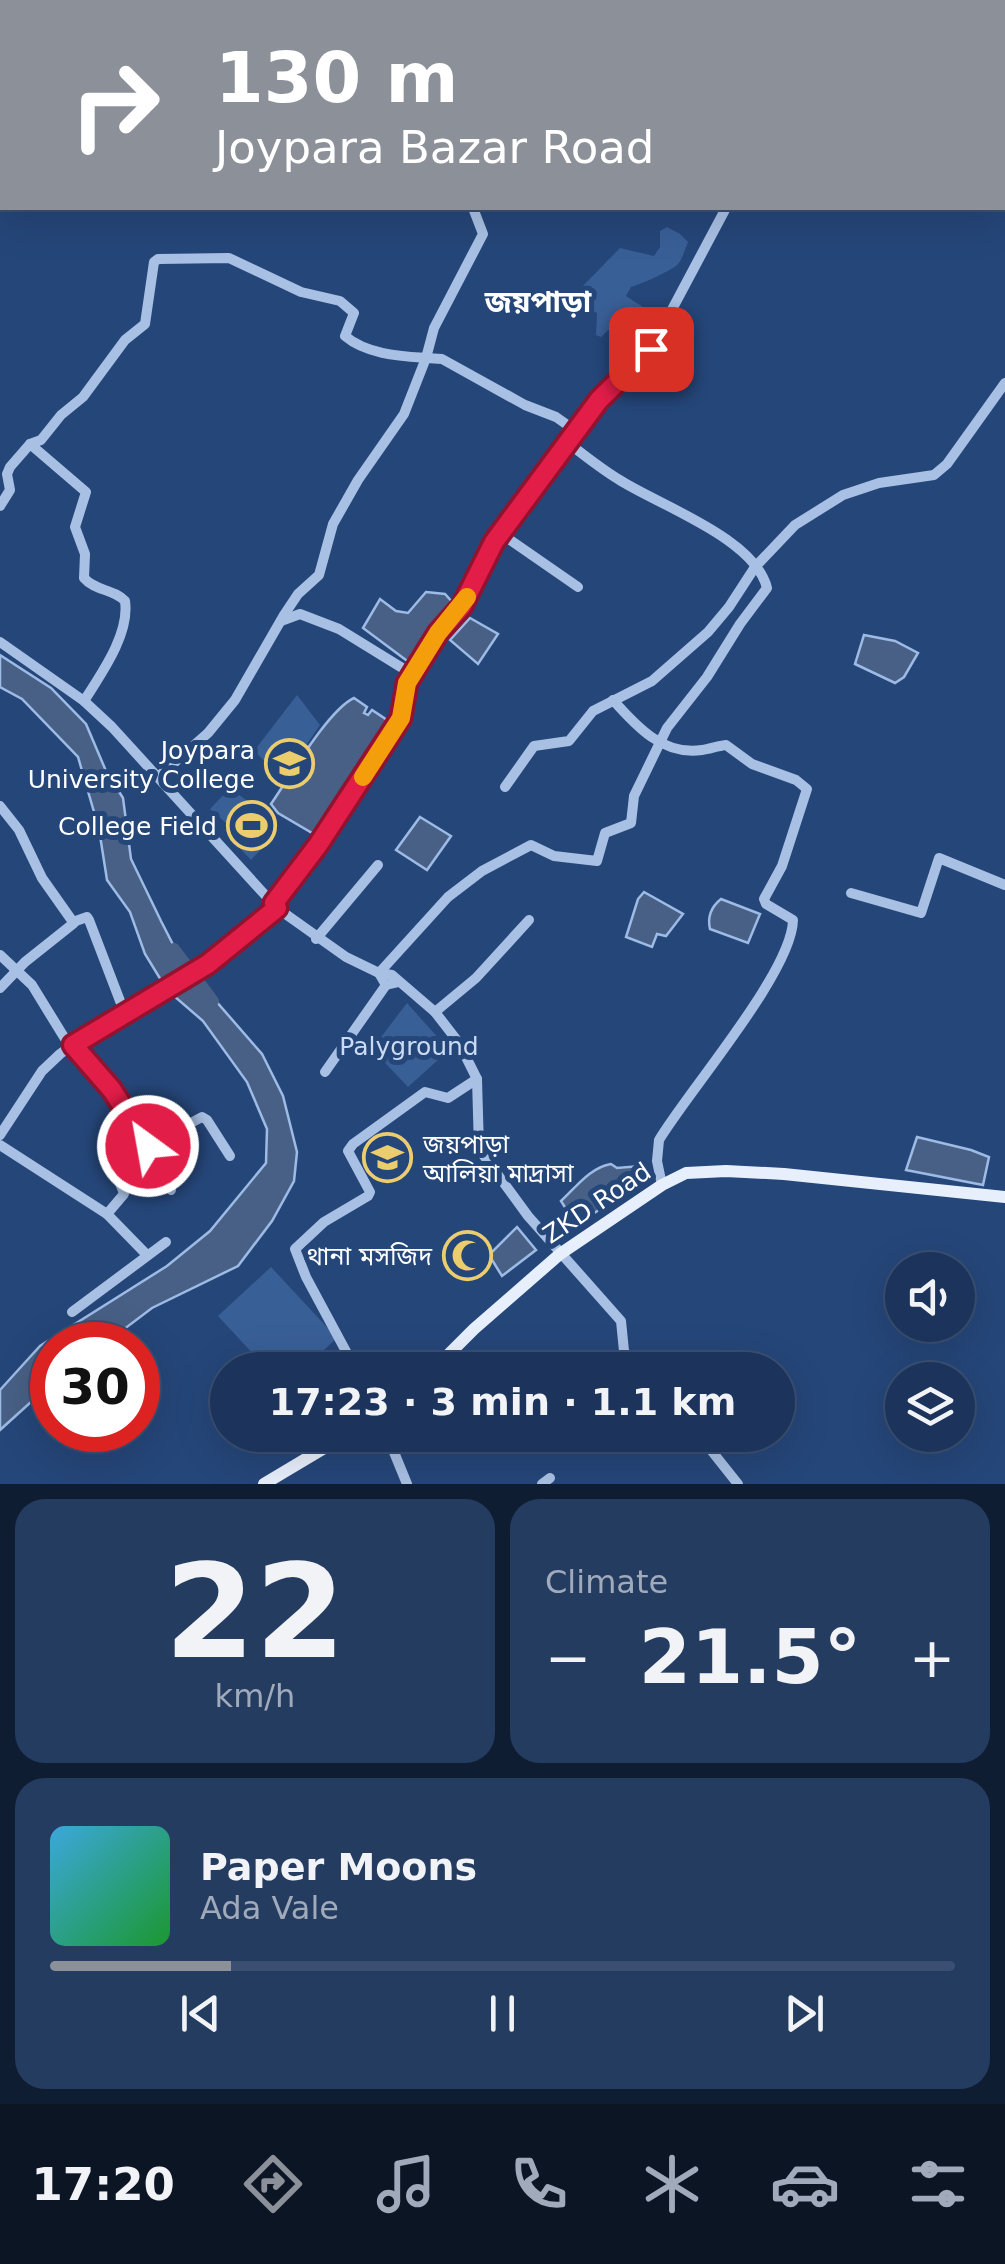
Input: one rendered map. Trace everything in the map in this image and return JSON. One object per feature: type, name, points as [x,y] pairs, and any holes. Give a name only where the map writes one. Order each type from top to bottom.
[{"type":"main road","name":"ZKD Road","points":[[451,1352],[560,1254],[662,1184],[686,1173],[743,1171],[844,1178],[958,1195],[1005,1197]]},
{"type":"main road","points":[[264,1484],[286,1479],[323,1452]]},
{"type":"street","points":[[158,777],[208,733],[235,700],[280,620],[298,594],[318,575],[333,524],[404,414],[434,328],[483,234],[474,210]]},
{"type":"street","points":[[0,1135],[42,1070],[73,1045],[208,964],[275,906],[401,718],[405,710],[404,688],[438,633],[462,606],[483,559],[567,442],[612,386],[651,349],[725,210]]},
{"type":"street","points":[[0,506],[10,490],[4,481],[10,468],[30,444],[41,440],[61,415],[84,397],[125,340],[145,324],[154,262],[158,260],[229,258],[300,292],[340,301],[354,314],[345,336],[351,342],[378,352],[442,360],[525,405],[556,416],[576,431]]},
{"type":"street","points":[[505,787],[530,749],[569,741],[594,711],[668,669],[708,632],[754,567],[795,525],[843,495],[934,474],[947,464],[1005,383]]},
{"type":"street","points":[[380,973],[448,897],[527,845],[554,856],[597,861],[605,834],[631,823],[634,796],[677,712],[764,596],[765,580],[712,528],[616,478],[567,442]]},
{"type":"street","points":[[30,444],[86,492],[75,532],[85,554],[84,578],[93,586],[119,594],[124,601],[125,620],[84,701]]},
{"type":"street","points":[[500,533],[578,588]]},
{"type":"street","points":[[280,620],[300,614],[339,629],[412,674]]},
{"type":"street","points":[[0,642],[84,701],[275,906],[316,939],[380,973],[388,973],[435,1012],[459,1043],[477,1078],[479,1150],[560,1254],[620,1321],[625,1352]]},
{"type":"street","points":[[613,700],[660,743],[672,749],[697,752],[726,745],[752,764],[804,784],[806,789],[782,866],[764,902],[793,920],[790,936],[767,983],[659,1140],[657,1161],[662,1184]]},
{"type":"street","points":[[0,806],[19,830],[42,878],[74,922]]},
{"type":"street","points":[[851,893],[920,912],[940,858],[1005,885]]},
{"type":"street","points":[[316,939],[378,865]]},
{"type":"street","points":[[0,988],[74,922],[85,917],[90,920],[125,1014]]},
{"type":"street","points":[[435,1012],[476,978],[529,920]]},
{"type":"street","points":[[0,956],[32,985],[68,1042],[112,1090],[171,1190]]},
{"type":"street","points":[[380,973],[386,985]]},
{"type":"street","points":[[325,1072],[386,985],[400,982]]},
{"type":"street","points":[[346,1352],[295,1256],[295,1249],[312,1232],[368,1196],[349,1148],[425,1092],[448,1098],[477,1078]]},
{"type":"street","points":[[107,1214],[124,1194],[118,1180],[123,1164],[202,1117],[230,1156]]},
{"type":"street","points":[[0,1145],[107,1214],[146,1254]]},
{"type":"street","points":[[72,1312],[166,1242]]},
{"type":"street","points":[[394,1452],[407,1484]]},
{"type":"street","points":[[713,1452],[738,1484]]},
{"type":"green space","points":[[667,227],[688,242],[680,261],[668,271],[631,287],[626,296],[643,307],[625,328],[615,324],[601,337],[596,335],[597,313],[584,306],[578,291],[620,248],[654,256],[660,247],[660,231]]},
{"type":"green space","points":[[297,695],[320,725],[283,779],[254,751]]},
{"type":"green space","name":"College Field","points":[[230,788],[274,821],[276,833],[251,860],[231,839],[234,830],[210,809]]},
{"type":"green space","name":"Palyground","points":[[407,1003],[449,1050],[408,1087],[372,1049]]},
{"type":"green space","points":[[271,1267],[337,1338],[322,1352],[251,1352],[218,1316]]},
{"type":"shaded area","points":[[426,592],[445,594],[454,604],[410,663],[363,628],[380,599],[396,611],[408,613]]},
{"type":"shaded area","points":[[470,618],[498,634],[478,664],[450,640]]},
{"type":"shaded area","points":[[864,635],[895,641],[918,653],[904,677],[895,683],[855,664]]},
{"type":"shaded area","points":[[0,655],[51,688],[86,724],[106,771],[123,798],[131,859],[161,921],[182,962],[262,1054],[283,1096],[297,1152],[294,1181],[272,1221],[238,1266],[152,1308],[133,1322],[78,1322],[167,1266],[210,1231],[266,1163],[267,1129],[247,1082],[203,1021],[167,990],[145,954],[130,912],[107,880],[99,829],[78,757],[22,699],[0,687]]},
{"type":"shaded area","points":[[354,698],[367,707],[364,713],[368,715],[372,710],[387,720],[386,731],[337,811],[333,809],[329,817],[332,820],[319,837],[278,813],[271,804],[321,730]]},
{"type":"shaded area","points":[[420,817],[451,836],[427,870],[396,850]]},
{"type":"shaded area","points":[[644,892],[683,914],[666,936],[657,934],[652,947],[626,937]]},
{"type":"shaded area","points":[[721,899],[760,914],[748,943],[710,929],[711,912]]},
{"type":"shaded area","points":[[917,1137],[989,1157],[983,1185],[906,1170]]},
{"type":"shaded area","points":[[611,1164],[617,1168],[640,1166],[643,1180],[587,1218],[571,1217],[561,1201],[590,1173]]},
{"type":"shaded area","points":[[517,1227],[536,1250],[502,1276],[489,1255]]},
{"type":"shaded area","points":[[30,1357],[30,1403],[0,1430],[0,1390]]},
{"type":"waterway","points":[[174,949],[213,1001]]},
{"type":"slow traffic","points":[[363,777],[405,710],[403,695],[407,683],[438,633],[467,597]]},
{"type":"place","name":"Joypara University College","points":[[290,764]]},
{"type":"place","name":"College Field","points":[[252,826]]},
{"type":"place","name":"জয়পাড়া আলিয়া মাদ্রাসা","points":[[388,1158]]},
{"type":"place","name":"থানা মসজিদ","points":[[467,1256]]},
{"type":"district","name":"জয়পাড়া","points":[[538,301]]},
{"type":"route","points":[[148,1146],[112,1090],[73,1045],[208,964],[277,908],[274,903],[318,845],[401,718],[407,683],[438,633],[462,606],[494,542],[599,400],[651,349]]}]
